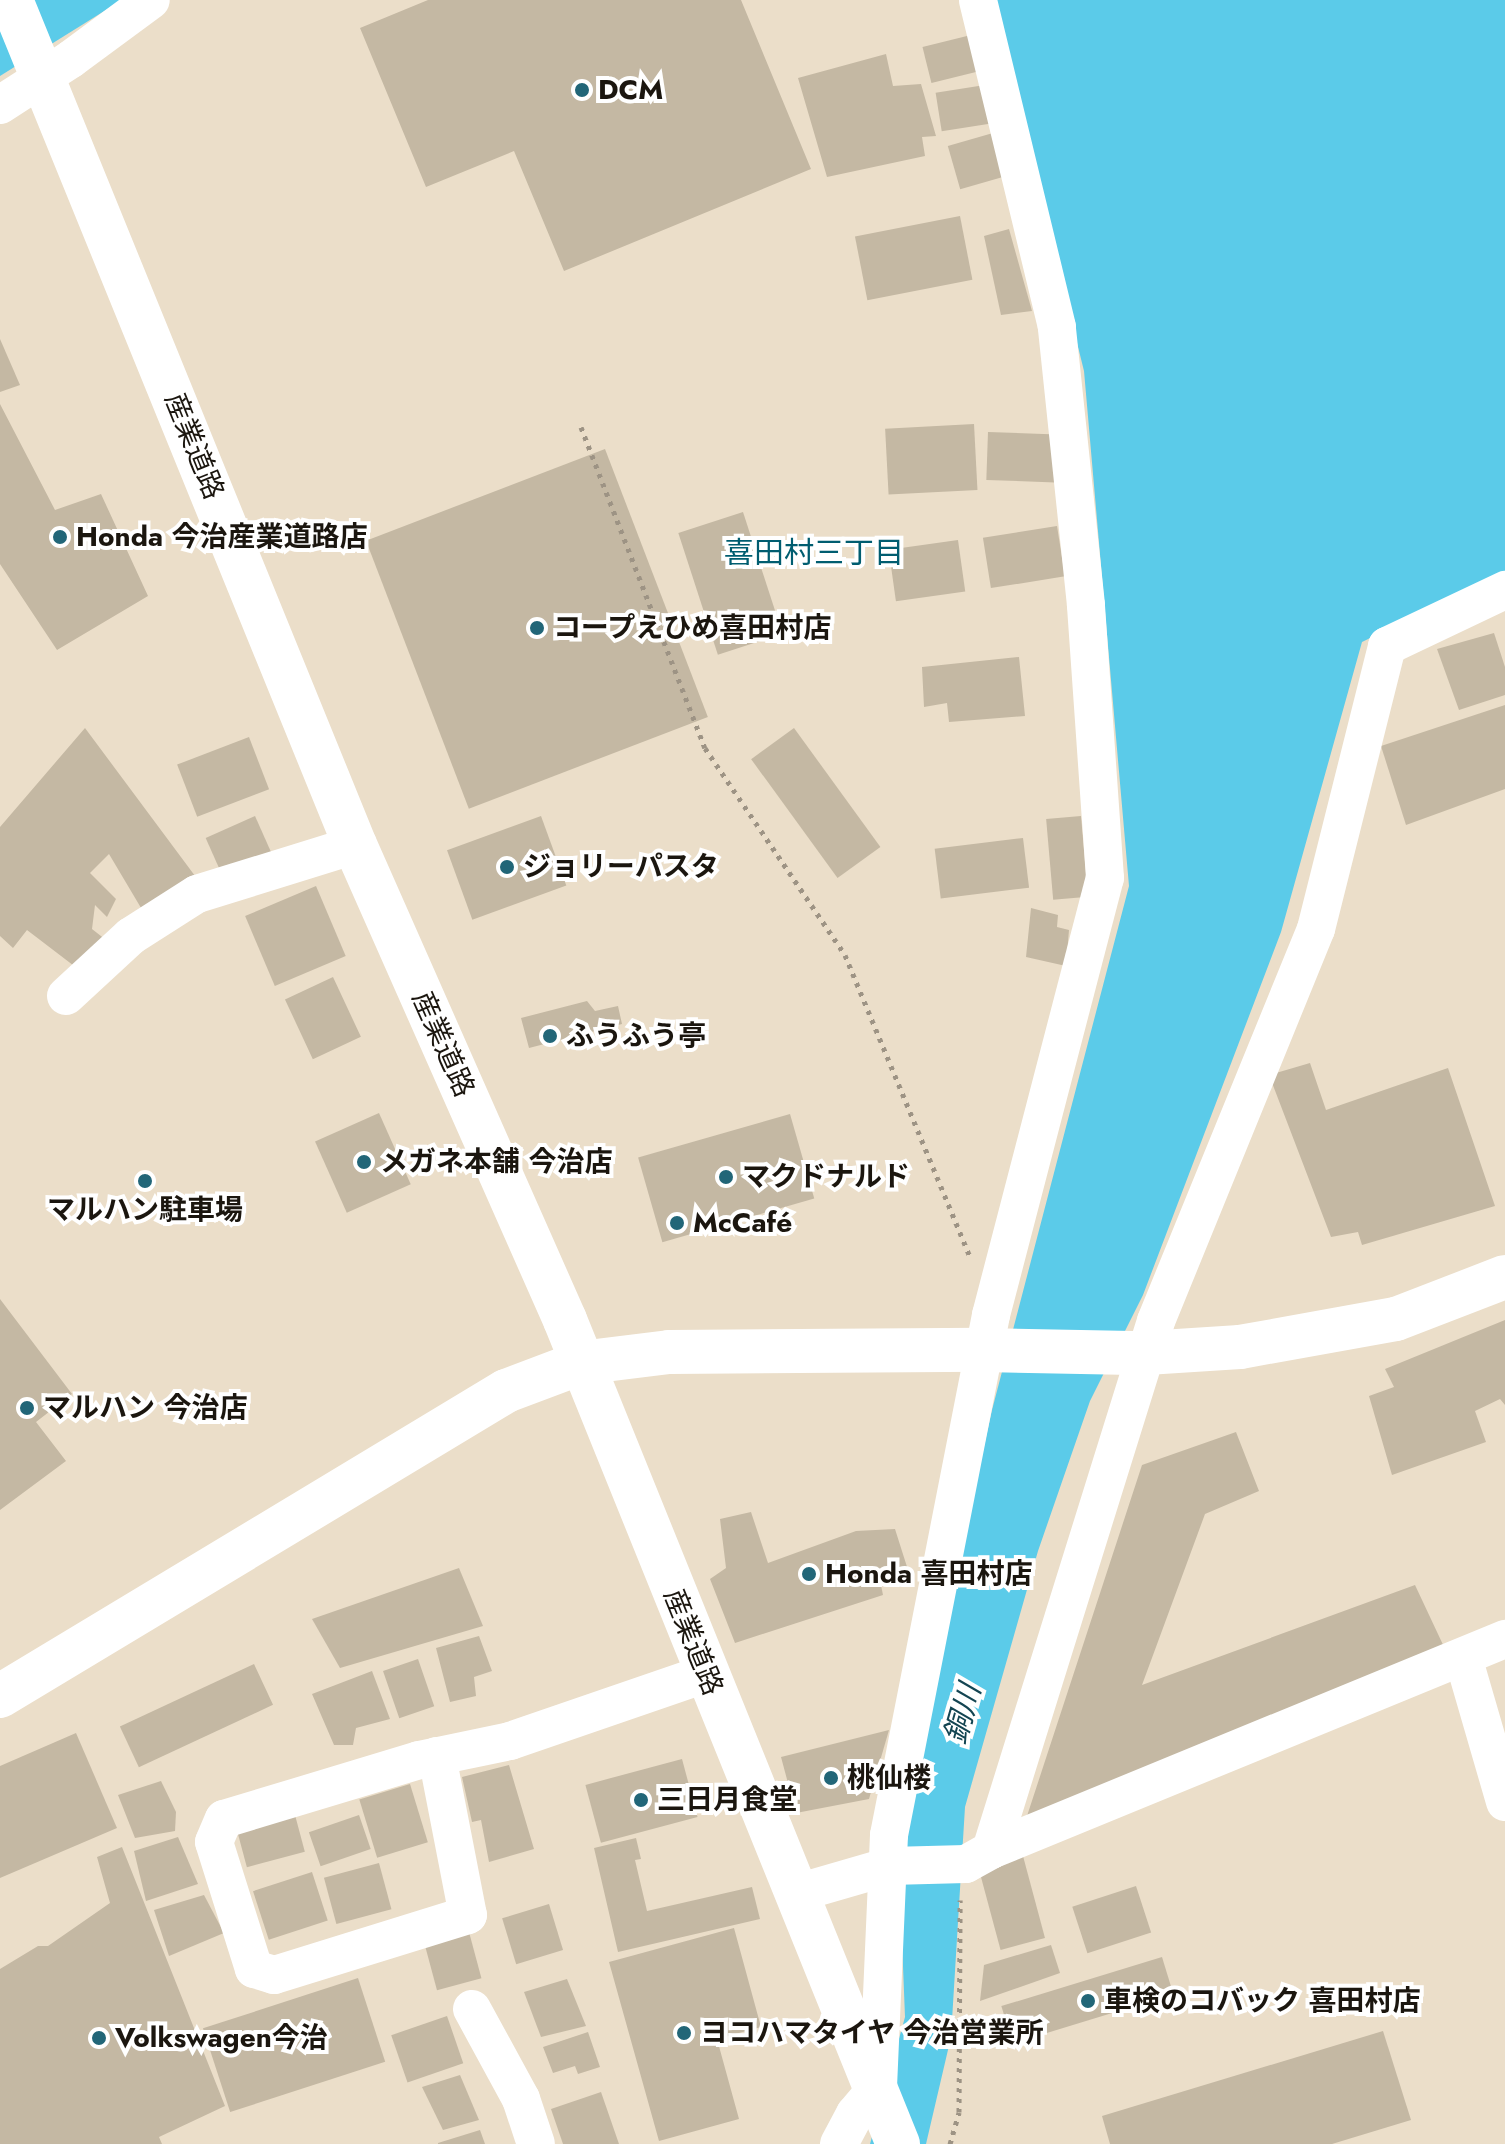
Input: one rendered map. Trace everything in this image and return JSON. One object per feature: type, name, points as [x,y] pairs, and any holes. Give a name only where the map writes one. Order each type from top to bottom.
[{"type":"street","name":"産業道路","points":[[11,0],[355,845],[565,1320],[705,1674],[878,2087],[898,2144]]},
{"type":"street","points":[[0,105],[151,0]]},
{"type":"street","points":[[839,2144],[855,2114],[878,2087],[889,1835],[991,1350],[1105,878],[1086,605],[1057,327],[978,0]]},
{"type":"street","points":[[978,1857],[1146,1353],[1316,929],[1387,646],[1505,590]]},
{"type":"street","points":[[66,996],[131,936],[197,894],[355,845]]},
{"type":"street","points":[[0,1696],[506,1391],[580,1363],[669,1352],[991,1350],[1146,1353],[1240,1347],[1396,1319],[1505,1277]]},
{"type":"street","points":[[797,1893],[890,1866],[978,1857],[1505,1639]]},
{"type":"street","points":[[1463,1657],[1505,1802]]},
{"type":"street","points":[[437,1756],[468,1915],[274,1975],[254,1969],[214,1842],[224,1819],[437,1756],[510,1741],[705,1674]]},
{"type":"street","points":[[472,2009],[521,2099],[536,2144]]},
{"type":"path","points":[[581,427],[705,748],[845,955],[970,1258]]},
{"type":"path","points":[[950,2144],[959,2112],[959,1907],[978,1857]]},
{"type":"water","points":[[23,0],[122,0],[0,76],[0,15]]},
{"type":"water","name":"銅川","points":[[992,0],[1505,0],[1505,572],[1362,642],[1281,932],[1143,1295],[1090,1401],[1038,1551],[965,1807],[951,2037],[926,2144],[870,2144],[905,2017],[898,1840],[992,1410],[1129,886],[1084,371]]},
{"type":"building","name":"DCM","points":[[428,0],[741,0],[811,169],[564,271],[514,151],[426,187],[360,28]]},
{"type":"building","points":[[971,35],[980,71],[931,83],[922,47]]},
{"type":"building","points":[[886,54],[893,86],[921,84],[936,136],[922,137],[925,156],[827,177],[798,78]]},
{"type":"building","points":[[985,85],[991,124],[942,131],[936,93]]},
{"type":"building","points":[[993,133],[1005,176],[960,189],[948,146]]},
{"type":"building","points":[[960,216],[972,280],[867,300],[855,236]]},
{"type":"building","points":[[1009,229],[1032,311],[1001,315],[984,236]]},
{"type":"building","points":[[0,339],[20,385],[0,392]]},
{"type":"building","name":"Honda 今治産業道路店","points":[[0,404],[55,510],[101,494],[148,596],[57,650],[0,564]]},
{"type":"building","points":[[974,424],[977,490],[889,495],[885,429]]},
{"type":"building","points":[[988,432],[1057,434],[1055,482],[986,480]]},
{"type":"building","name":"コープえひめ喜田村店","points":[[605,449],[708,717],[469,809],[366,541]]},
{"type":"building","points":[[743,512],[783,634],[718,655],[678,533]]},
{"type":"building","points":[[1057,526],[1065,576],[991,588],[983,538]]},
{"type":"building","points":[[958,540],[965,591],[896,601],[889,550]]},
{"type":"building","points":[[1494,633],[1505,667],[1505,695],[1459,710],[1437,649]]},
{"type":"building","points":[[1019,657],[1025,716],[949,722],[947,703],[924,707],[922,667]]},
{"type":"building","points":[[1505,705],[1505,789],[1406,825],[1381,746]]},
{"type":"building","points":[[85,728],[201,884],[147,918],[109,854],[90,873],[116,899],[107,917],[95,905],[92,929],[106,940],[82,972],[27,930],[13,948],[0,936],[0,827]]},
{"type":"building","points":[[794,728],[880,847],[838,878],[751,759]]},
{"type":"building","points":[[249,737],[269,789],[197,817],[177,765]]},
{"type":"building","points":[[255,816],[274,859],[225,881],[206,838]]},
{"type":"building","name":"ジョリーパスタ","points":[[541,816],[566,886],[472,920],[447,850]]},
{"type":"building","points":[[1081,816],[1088,897],[1053,900],[1046,819]]},
{"type":"building","points":[[1023,838],[1029,888],[941,898],[935,849]]},
{"type":"building","points":[[316,886],[346,956],[275,986],[245,916]]},
{"type":"building","points":[[1031,908],[1058,915],[1057,927],[1069,930],[1066,966],[1026,957]]},
{"type":"building","points":[[333,977],[361,1037],[313,1059],[285,999]]},
{"type":"building","name":"ふうふう亭","points":[[587,1001],[595,1011],[618,1006],[622,1024],[529,1048],[521,1018]]},
{"type":"building","points":[[1310,1063],[1326,1110],[1448,1068],[1495,1206],[1362,1245],[1358,1232],[1331,1237],[1269,1075]]},
{"type":"building","name":"メガネ本舗 今治店","points":[[379,1113],[411,1184],[347,1213],[315,1141]]},
{"type":"building","name":"マクドナルド","points":[[790,1114],[814,1199],[662,1242],[638,1158]]},
{"type":"building","name":"マルハン 今治店","points":[[0,1299],[72,1394],[36,1422],[66,1461],[0,1510]]},
{"type":"building","points":[[1505,1320],[1505,1405],[1500,1399],[1475,1411],[1486,1442],[1392,1475],[1369,1396],[1394,1387],[1385,1369]]},
{"type":"building","points":[[1236,1432],[1259,1491],[1205,1514],[1142,1685],[1415,1585],[1445,1649],[1027,1816],[1142,1465]]},
{"type":"building","name":"Honda 喜田村店","points":[[751,1512],[768,1563],[856,1531],[895,1529],[908,1570],[881,1585],[883,1595],[735,1643],[710,1579],[726,1568],[720,1519]]},
{"type":"building","points":[[459,1568],[483,1626],[340,1668],[312,1619]]},
{"type":"building","points":[[479,1636],[492,1671],[474,1677],[476,1696],[450,1702],[436,1648]]},
{"type":"building","points":[[418,1659],[434,1706],[399,1718],[383,1671]]},
{"type":"building","points":[[254,1664],[273,1705],[139,1767],[120,1727]]},
{"type":"building","points":[[372,1671],[390,1719],[356,1728],[353,1745],[334,1745],[312,1694]]},
{"type":"building","name":"桃仙楼","points":[[889,1730],[869,1799],[796,1813],[781,1757]]},
{"type":"building","points":[[76,1733],[117,1828],[0,1878],[0,1766]]},
{"type":"building","name":"三日月食堂","points":[[682,1759],[698,1817],[601,1843],[585,1785]]},
{"type":"building","points":[[509,1765],[534,1849],[489,1862],[481,1820],[472,1822],[462,1777]]},
{"type":"building","points":[[161,1781],[176,1812],[175,1831],[135,1838],[118,1795]]},
{"type":"building","points":[[410,1784],[428,1842],[377,1858],[359,1799]]},
{"type":"building","points":[[295,1815],[305,1852],[247,1867],[237,1831]]},
{"type":"building","points":[[359,1815],[371,1849],[321,1866],[309,1832]]},
{"type":"building","points":[[178,1837],[198,1884],[146,1901],[134,1851]]},
{"type":"building","points":[[636,1838],[641,1859],[635,1860],[647,1911],[752,1887],[760,1919],[618,1952],[594,1848]]},
{"type":"building","name":"Volkswagen今治","points":[[122,1847],[225,2106],[159,2137],[162,2144],[0,2144],[0,1969],[38,1946],[48,1946],[110,1903],[97,1857]]},
{"type":"building","points":[[1023,1856],[1045,1938],[1001,1950],[979,1868]]},
{"type":"building","points":[[379,1863],[391,1909],[336,1924],[324,1878]]},
{"type":"building","points":[[312,1872],[328,1921],[269,1940],[253,1891]]},
{"type":"building","points":[[1136,1886],[1151,1933],[1087,1953],[1072,1907]]},
{"type":"building","points":[[204,1895],[224,1933],[169,1956],[154,1910]]},
{"type":"building","points":[[549,1904],[563,1950],[516,1964],[502,1918]]},
{"type":"building","name":"ヨコハマタイヤ 今治営業所","points":[[734,1928],[761,2027],[717,2039],[739,2119],[659,2141],[609,1962]]},
{"type":"building","points":[[469,1932],[481,1978],[437,1990],[425,1944]]},
{"type":"building","points":[[1051,1945],[1060,1973],[980,2001],[984,1965]]},
{"type":"building","name":"車検のコバック 喜田村店","points":[[1162,1957],[1173,1994],[1013,2043],[1001,2006]]},
{"type":"building","points":[[358,1978],[385,2062],[230,2112],[203,2028]]},
{"type":"building","points":[[567,1979],[586,2026],[541,2037],[524,1992]]},
{"type":"building","points":[[447,2016],[463,2063],[407,2082],[391,2035]]},
{"type":"building","points":[[1383,2031],[1411,2120],[1332,2144],[1110,2144],[1102,2116]]},
{"type":"building","points":[[588,2032],[600,2067],[578,2074],[575,2066],[553,2073],[543,2047]]},
{"type":"building","points":[[460,2075],[479,2120],[443,2130],[422,2087]]},
{"type":"building","points":[[601,2092],[619,2144],[563,2144],[551,2109]]},
{"type":"building","points":[[480,2130],[485,2144],[438,2144],[438,2143]]},
{"type":"place","name":"DCM","points":[[582,90]]},
{"type":"place","name":"Honda 今治産業道路店","points":[[60,537]]},
{"type":"place","name":"コープえひめ喜田村店","points":[[537,628]]},
{"type":"place","name":"ジョリーパスタ","points":[[507,867]]},
{"type":"place","name":"ふうふう亭","points":[[550,1036]]},
{"type":"place","name":"メガネ本舗 今治店","points":[[364,1162]]},
{"type":"place","name":"マクドナルド","points":[[726,1177]]},
{"type":"place","name":"マルハン駐車場","points":[[145,1181]]},
{"type":"place","name":"McCafé","points":[[677,1223]]},
{"type":"place","name":"マルハン 今治店","points":[[27,1408]]},
{"type":"place","name":"Honda 喜田村店","points":[[809,1574]]},
{"type":"place","name":"桃仙楼","points":[[831,1778]]},
{"type":"place","name":"三日月食堂","points":[[641,1800]]},
{"type":"place","name":"車検のコバック 喜田村店","points":[[1088,2001]]},
{"type":"place","name":"ヨコハマタイヤ 今治営業所","points":[[684,2033]]},
{"type":"place","name":"Volkswagen今治","points":[[99,2038]]},
{"type":"district","name":"喜田村三丁目","points":[[814,553]]}]
